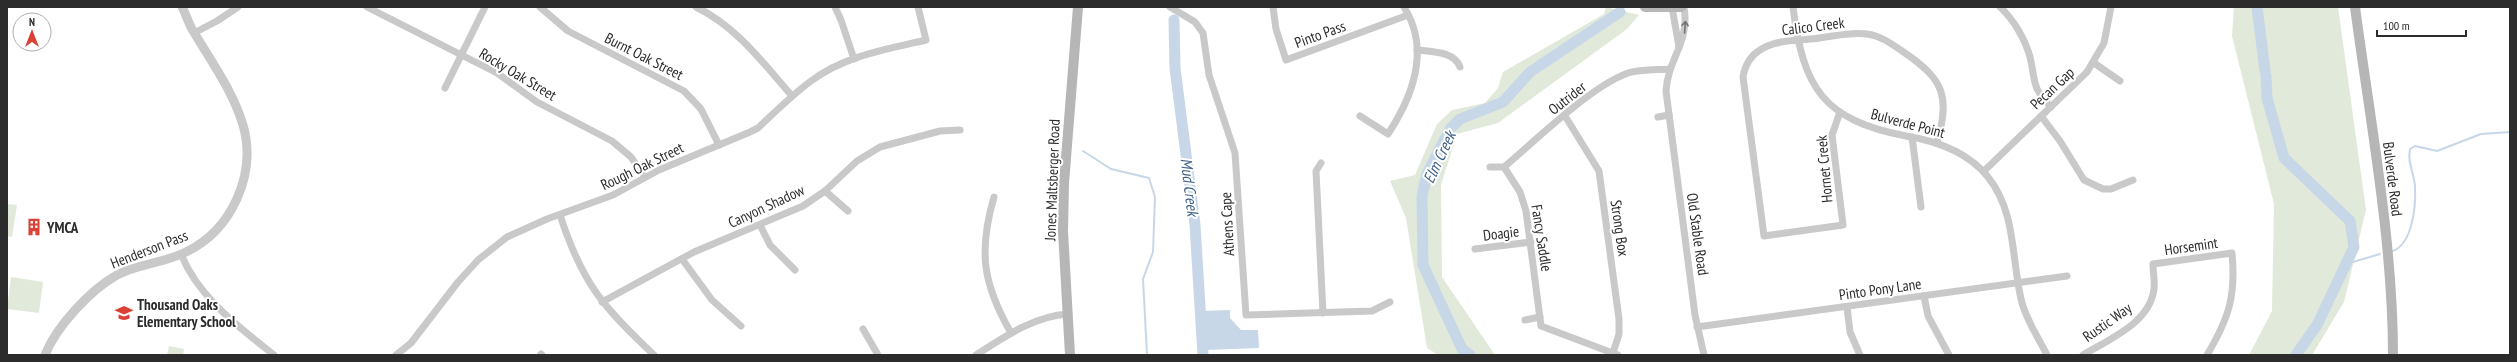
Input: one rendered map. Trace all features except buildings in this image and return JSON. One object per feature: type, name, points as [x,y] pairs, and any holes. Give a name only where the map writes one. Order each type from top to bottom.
[{"type":"main road","name":"Jones Maltsberger Road","points":[[1070,355],[1063,231],[1064,183],[1078,7]]},
{"type":"main road","points":[[1645,7],[1677,7]]},
{"type":"main road","name":"Bulverde Road","points":[[2355,7],[2388,261],[2393,312],[2393,355]]},
{"type":"street","name":"Henderson Pass","points":[[45,355],[65,323],[90,295],[108,280],[128,270],[181,254],[206,239],[229,214],[243,182],[247,160],[243,126],[232,98],[215,65],[194,33],[182,7]]},
{"type":"street","points":[[194,33],[217,22],[238,7]]},
{"type":"street","name":"Rocky Oak Street","points":[[367,7],[504,77],[537,102],[612,141],[631,157],[645,177]]},
{"type":"street","points":[[445,88],[485,7]]},
{"type":"street","name":"Burnt Oak Street","points":[[540,7],[568,31],[684,91],[701,109],[718,145]]},
{"type":"street","points":[[696,7],[717,19],[746,43],[792,96]]},
{"type":"street","points":[[835,7],[854,59]]},
{"type":"street","name":"Rough Oak Street","points":[[396,355],[411,343],[458,282],[487,251],[517,232],[613,195],[645,177],[758,128],[792,96],[812,80],[854,59],[926,40],[918,7]]},
{"type":"street","name":"Athens Cape","points":[[1170,7],[1195,22],[1203,33],[1209,75],[1235,153],[1244,311],[1250,316],[1372,311],[1390,302]]},
{"type":"street","name":"Pinto Pass","points":[[1273,7],[1276,29],[1286,60],[1408,15]]},
{"type":"street","points":[[1360,116],[1388,134],[1400,115],[1412,88],[1416,74],[1417,50],[1408,15],[1404,7]]},
{"type":"street","points":[[1677,7],[1679,47]]},
{"type":"street","name":"Old Stable Road","points":[[1677,7],[1685,30],[1670,69],[1666,91],[1697,327],[1704,355]]},
{"type":"street","name":"Bulverde Point","points":[[1793,7],[1797,40],[1808,74],[1821,94],[1840,112],[1865,126],[1937,143],[1958,153],[1984,171],[1995,186],[2005,207],[2018,283],[2024,308],[2047,355]]},
{"type":"street","points":[[2000,7],[2021,36],[2030,56],[2036,88],[2051,107]]},
{"type":"street","name":"Pecan Gap","points":[[1984,171],[2078,82],[2094,63],[2108,32],[2111,7]]},
{"type":"street","name":"Calico Creek","points":[[1843,225],[1764,236],[1743,77],[1744,70],[1753,55],[1762,48],[1797,40],[1856,34],[1875,36],[1927,68],[1940,87],[1943,100],[1943,117],[1937,143]]},
{"type":"street","points":[[1417,50],[1446,54],[1456,60],[1460,67]]},
{"type":"street","points":[[2094,63],[2120,81]]},
{"type":"street","name":"Outrider","points":[[1504,167],[1588,97],[1622,76],[1638,71],[1670,69]]},
{"type":"street","name":"Hornet Creek","points":[[1840,112],[1832,135],[1843,225]]},
{"type":"street","points":[[1658,116],[1669,115]]},
{"type":"street","name":"Strong Box","points":[[1565,116],[1599,171],[1619,319],[1619,334],[1616,354]]},
{"type":"street","points":[[2041,116],[2060,140],[2084,180],[2093,186],[2107,189],[2132,180]]},
{"type":"street","name":"Canyon Shadow","points":[[602,302],[694,252],[803,206],[825,191],[856,161],[880,147],[940,131],[960,130]]},
{"type":"street","points":[[1912,136],[1921,207]]},
{"type":"street","points":[[1321,163],[1316,171],[1323,313]]},
{"type":"street","points":[[1490,167],[1504,167]]},
{"type":"street","name":"Fancy Saddle","points":[[1504,167],[1523,200],[1531,242],[1541,326],[1616,354]]},
{"type":"street","points":[[825,191],[848,211]]},
{"type":"street","points":[[994,197],[985,240],[985,271],[996,308],[1011,333]]},
{"type":"street","points":[[560,215],[579,266],[602,302],[614,318],[654,355]]},
{"type":"street","points":[[760,225],[770,245],[795,270]]},
{"type":"street","name":"Doagie","points":[[1475,249],[1531,242]]},
{"type":"street","name":"Horsemint","points":[[2153,264],[2232,253],[2234,274],[2231,308],[2221,332],[2207,355]]},
{"type":"street","points":[[181,254],[191,276],[204,294],[274,355]]},
{"type":"street","points":[[682,259],[712,300],[741,326]]},
{"type":"street","name":"Rustic Way","points":[[2083,355],[2128,327],[2144,313],[2154,290],[2153,264]]},
{"type":"street","name":"Pinto Pony Lane","points":[[1697,327],[1847,308],[2067,276]]},
{"type":"street","points":[[1924,296],[1928,316],[1949,355]]},
{"type":"street","points":[[1847,308],[1850,332],[1860,355]]},
{"type":"street","points":[[976,355],[1011,333],[1045,317],[1068,314]]},
{"type":"street","points":[[1525,320],[1540,318]]},
{"type":"street","points":[[863,329],[878,355]]},
{"type":"green space","points":[[1606,7],[1639,15],[1627,29],[1498,123],[1457,134],[1441,185],[1442,277],[1495,355],[1438,355],[1427,348],[1406,218],[1390,181],[1415,175],[1437,124],[1452,110],[1485,103],[1498,88],[1503,72],[1604,14]]},
{"type":"green space","points":[[2234,7],[2338,7],[2366,210],[2344,302],[2312,355],[2249,355],[2272,311],[2274,204],[2232,36]]},
{"type":"green space","points":[[7,204],[17,205],[12,237],[7,236]]},
{"type":"green space","points":[[11,277],[43,282],[39,313],[7,309]]},
{"type":"green space","points":[[169,346],[184,349],[183,355],[167,355]]},
{"type":"water","points":[[1230,310],[1230,318],[1241,330],[1258,330],[1259,348],[1205,350],[1203,311]]},
{"type":"waterway","points":[[2257,7],[2265,71]]},
{"type":"waterway","name":"Elm Creek","points":[[1470,355],[1462,349],[1423,265],[1422,196],[1427,174],[1450,129],[1460,119],[1503,102],[1530,72],[1620,12]]},
{"type":"waterway","name":"Mud Creek","points":[[1174,20],[1175,68],[1195,225],[1203,355]]},
{"type":"waterway","points":[[2266,76],[2267,98],[2284,158],[2350,221],[2354,247],[2317,325],[2296,355]]},
{"type":"waterway","points":[[2393,251],[2400,247],[2405,240],[2409,232],[2414,213],[2415,186],[2409,159],[2410,149],[2415,146],[2437,151],[2481,134],[2510,132]]},
{"type":"waterway","points":[[1083,151],[1111,169],[1149,178],[1155,197],[1153,252],[1143,279],[1147,355]]},
{"type":"waterway","points":[[2346,264],[2380,254]]},
{"type":"place","name":"YMCA","points":[[34,227]]},
{"type":"place","name":"Thousand Oaks Elementary School","points":[[124,313]]}]
